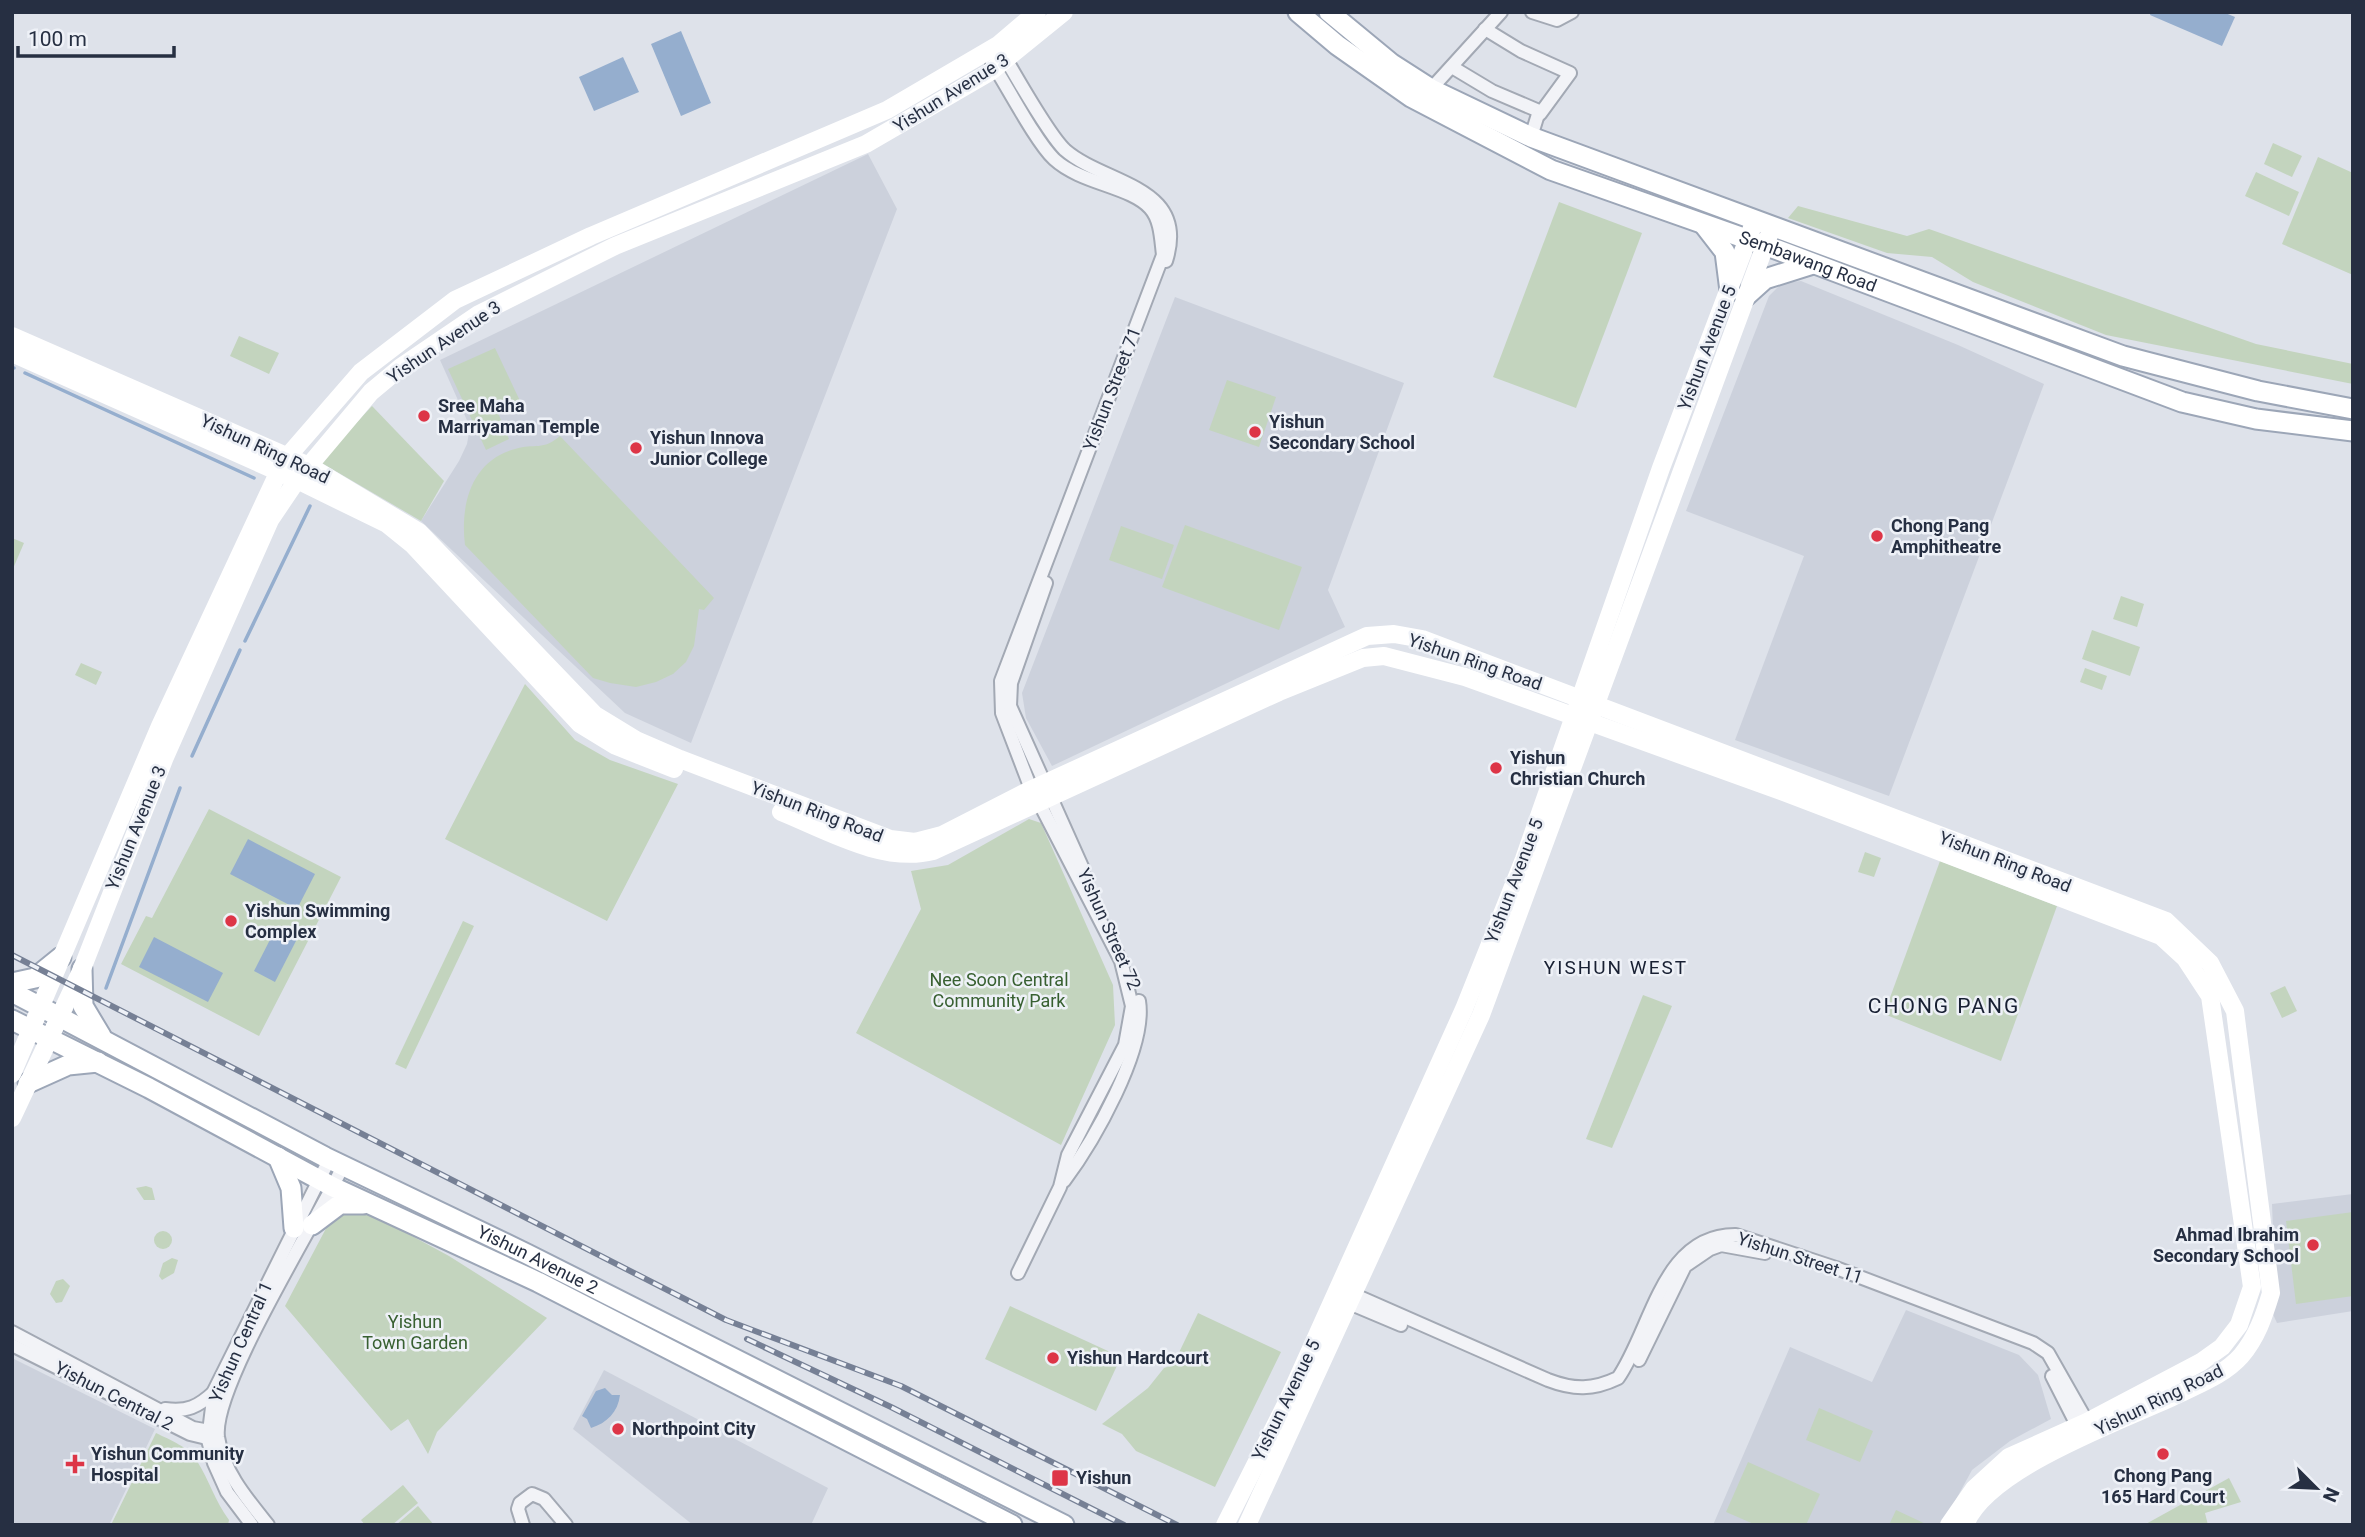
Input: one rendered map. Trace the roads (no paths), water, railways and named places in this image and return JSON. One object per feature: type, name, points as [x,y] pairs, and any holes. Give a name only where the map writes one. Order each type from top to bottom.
[{"type":"main road","name":"Yishun Avenue 3","points":[[42,1033],[42,1006],[61,957],[160,726],[284,464],[361,373],[455,300],[591,236],[887,110],[996,56],[1037,12]]},
{"type":"main road","name":"Yishun Avenue 3","points":[[42,1033],[61,1016],[82,969],[126,850],[214,641],[270,520],[309,466],[371,392],[401,367],[479,314],[615,246],[866,144],[1064,12]]},
{"type":"main road","name":"Sembawang Road","points":[[1298,12],[1337,45],[1412,98],[1551,170],[1757,242],[2182,402],[2256,419],[2353,431]]},
{"type":"main road","name":"Sembawang Road","points":[[1329,12],[1392,64],[1432,89],[1531,137],[2123,356],[2258,391],[2353,410]]},
{"type":"main road","name":"Yishun Avenue 5","points":[[1225,1525],[1344,1296],[1481,1016],[1584,711],[1661,468],[1737,294],[1764,222]]},
{"type":"main road","points":[[1704,225],[1725,252],[1737,294],[1765,279],[1813,264]]},
{"type":"main road","name":"Yishun Ring Road","points":[[12,336],[284,464],[298,480],[387,524],[405,537],[580,724],[616,746],[858,843],[901,854],[923,854],[946,847],[1042,793]]},
{"type":"main road","name":"Yishun Ring Road","points":[[12,353],[284,464],[309,466],[419,532],[586,708],[636,740],[862,830],[898,841],[924,841],[942,835],[1042,793],[1367,636],[1394,634],[1422,639],[1584,711],[2150,930],[2185,958],[2210,996],[2252,1287],[2239,1325],[2222,1347],[2002,1480],[1985,1494],[1965,1525]]},
{"type":"main road","points":[[12,983],[35,978],[61,957]]},
{"type":"main road","points":[[82,969],[83,1006],[103,1039]]},
{"type":"main road","name":"Yishun Avenue 2","points":[[12,992],[336,1163],[527,1254],[1064,1525]]},
{"type":"main road","name":"Yishun Avenue 2","points":[[12,1020],[99,1062],[326,1183],[538,1282],[1013,1525]]},
{"type":"main road","points":[[12,1118],[20,1078],[42,1033]]},
{"type":"main road","points":[[20,1078],[68,1065],[99,1062]]},
{"type":"main road","points":[[278,1157],[303,1226],[340,1204],[356,1202],[374,1207]]},
{"type":"main road","name":"Yishun Avenue 5","points":[[1247,1525],[1344,1296]]},
{"type":"main road","name":"Yishun Ring Road","points":[[1949,1525],[1974,1489],[1998,1465],[2085,1429]]},
{"type":"street","points":[[1432,89],[1500,12]]},
{"type":"street","points":[[1532,12],[1557,20],[1572,12]]},
{"type":"street","points":[[1485,29],[1521,51],[1570,73],[1540,114],[1531,137]]},
{"type":"street","name":"Yishun Street 71","points":[[996,56],[1064,149],[1143,191],[1158,202],[1170,232],[1170,249],[1011,683],[1010,706],[1042,793]]},
{"type":"street","name":"Yishun Street 71","points":[[996,56],[1051,156],[1072,173],[1140,201],[1152,209],[1158,223],[1163,255],[1001,681],[1002,713],[1042,793]]},
{"type":"street","points":[[1451,67],[1540,114]]},
{"type":"street","points":[[1072,173],[1079,159]]},
{"type":"street","name":"Yishun Street 72","points":[[1018,1273],[1060,1187],[1079,1161],[1128,1067],[1138,1037],[1140,1007],[1128,964],[1042,793]]},
{"type":"street","name":"Yishun Central 1","points":[[252,1525],[227,1492],[213,1436],[214,1391],[336,1163]]},
{"type":"street","name":"Yishun Central 1","points":[[213,1436],[237,1368],[303,1226]]},
{"type":"street","name":"Yishun Street 11","points":[[1344,1296],[1545,1387],[1568,1395],[1591,1396],[1623,1383],[1634,1368],[1685,1266],[1710,1249],[1734,1245],[1833,1276],[2028,1350],[2041,1358],[2085,1429]]},
{"type":"street","name":"Yishun Central 2","points":[[12,1332],[213,1436]]},
{"type":"street","name":"Yishun Central 2","points":[[12,1345],[190,1434],[213,1436]]},
{"type":"street","name":"Yishun Central 2","points":[[162,1409],[183,1411],[195,1408],[214,1391]]},
{"type":"street","points":[[213,1436],[239,1488],[268,1525]]},
{"type":"street","points":[[523,1525],[518,1509],[520,1503],[532,1494],[544,1499],[566,1525]]},
{"type":"water","points":[[2151,12],[2223,12],[2235,17],[2222,46],[2150,15]]},
{"type":"water","points":[[681,31],[711,103],[681,116],[651,44]]},
{"type":"water","points":[[623,57],[639,92],[594,111],[579,77]]},
{"type":"water","points":[[248,839],[315,874],[297,909],[230,874]]},
{"type":"water","points":[[276,928],[297,939],[275,982],[254,971]]},
{"type":"water","points":[[154,937],[223,973],[208,1002],[139,967]]},
{"type":"water","points":[[605,1388],[612,1395],[620,1395],[617,1407],[611,1416],[591,1428],[587,1419],[582,1416],[596,1391]]},
{"type":"waterway","points":[[25,373],[254,478]]},
{"type":"waterway","points":[[245,641],[310,506]]},
{"type":"waterway","points":[[192,756],[240,650]]},
{"type":"waterway","points":[[106,988],[180,788]]},
{"type":"railway","points":[[12,955],[726,1320],[901,1386],[1177,1525]]},
{"type":"railway","points":[[747,1339],[891,1407],[1124,1525]]},
{"type":"place","name":"Sree Maha Marriyaman Temple","points":[[424,416]]},
{"type":"place","name":"Yishun Secondary School","points":[[1255,432]]},
{"type":"place","name":"Yishun Innova Junior College","points":[[636,448]]},
{"type":"place","name":"Chong Pang Amphitheatre","points":[[1877,536]]},
{"type":"place","name":"Yishun Christian Church","points":[[1496,768]]},
{"type":"place","name":"Yishun Swimming Complex","points":[[231,921]]},
{"type":"place","name":"Ahmad Ibrahim Secondary School","points":[[2313,1245]]},
{"type":"place","name":"Yishun Hardcourt","points":[[1053,1358]]},
{"type":"place","name":"Northpoint City","points":[[618,1429]]},
{"type":"place","name":"Chong Pang 165 Hard Court","points":[[2163,1454]]},
{"type":"place","name":"Yishun Community Hospital","points":[[75,1464]]},
{"type":"place","name":"Yishun","points":[[1060,1478]]},
{"type":"district","name":"YISHUN WEST","points":[[1616,967]]},
{"type":"district","name":"CHONG PANG","points":[[1944,1006]]},
{"type":"park label","name":"Nee Soon Central Community Park","points":[[999,990]]},
{"type":"park label","name":"Yishun Town Garden","points":[[415,1332]]}]
